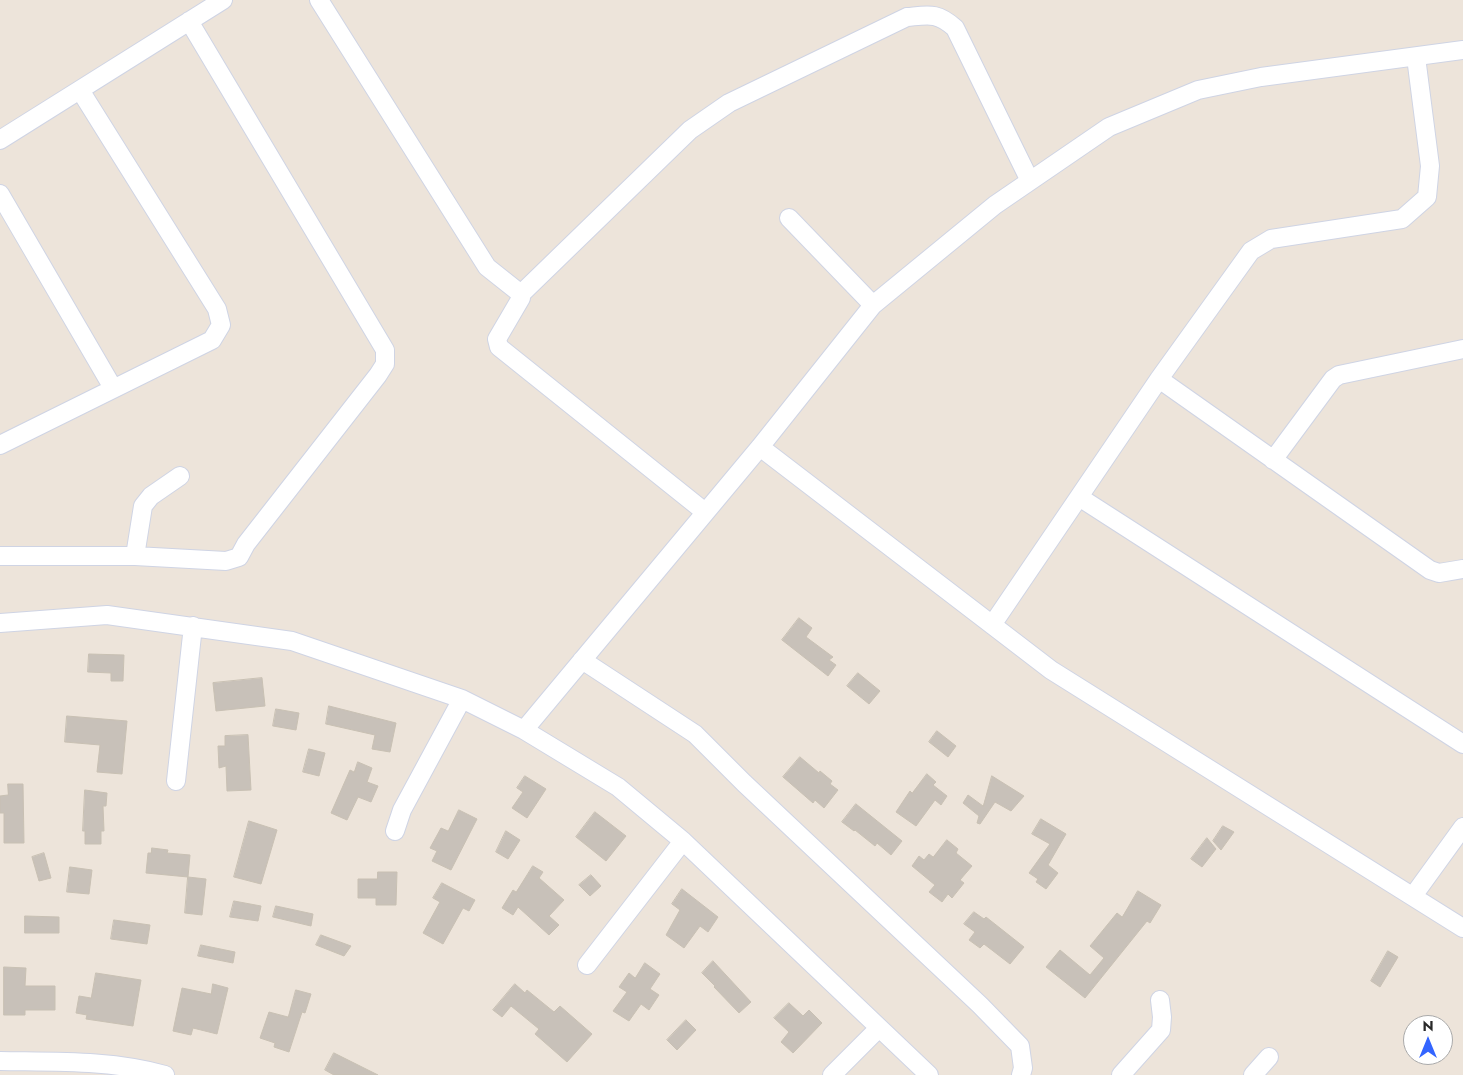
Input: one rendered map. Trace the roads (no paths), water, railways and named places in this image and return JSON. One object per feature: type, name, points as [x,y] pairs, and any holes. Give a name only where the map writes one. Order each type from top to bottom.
[{"type":"street","points":[[0,140],[223,0]]},
{"type":"street","points":[[319,0],[487,267],[521,294]]},
{"type":"street","points":[[705,512],[499,347],[497,339],[521,298],[521,294],[690,130],[728,103],[906,17],[931,15],[944,18],[955,28],[1030,181]]},
{"type":"street","points":[[0,556],[135,556],[226,561],[239,557],[246,544],[385,364],[385,350],[190,21]]},
{"type":"street","points":[[524,730],[760,447],[873,306],[995,205],[1109,127],[1198,90],[1261,77],[1463,50]]},
{"type":"street","points":[[992,625],[1159,379],[1251,251],[1271,239],[1402,219],[1427,197],[1430,166],[1416,57]]},
{"type":"street","points":[[0,445],[212,340],[221,325],[218,309],[80,90]]},
{"type":"street","points":[[0,194],[113,388]]},
{"type":"street","points":[[789,218],[873,306]]},
{"type":"street","points":[[1273,460],[1333,379],[1339,375],[1463,349]]},
{"type":"street","points":[[1159,379],[1430,570],[1438,573],[1463,569]]},
{"type":"street","points":[[760,447],[1051,670],[1463,928]]},
{"type":"street","points":[[135,556],[143,506],[151,496],[180,476]]},
{"type":"street","points":[[1079,497],[1463,744]]},
{"type":"street","points":[[0,623],[107,615],[292,641],[462,699],[524,730],[618,787],[683,841],[929,1075]]},
{"type":"street","points":[[176,781],[193,626]]},
{"type":"street","points":[[582,660],[695,734],[744,783],[980,1005],[1020,1046],[1023,1068],[1021,1075]]},
{"type":"street","points":[[395,831],[402,810],[462,699]]},
{"type":"street","points":[[1413,896],[1463,827]]},
{"type":"street","points":[[587,964],[683,841]]},
{"type":"street","points":[[1121,1075],[1161,1030],[1160,1000]]},
{"type":"street","points":[[832,1075],[879,1028]]},
{"type":"street","points":[[1253,1075],[1269,1057]]},
{"type":"street","points":[[0,1061],[97,1063],[128,1071],[166,1075]]}]
